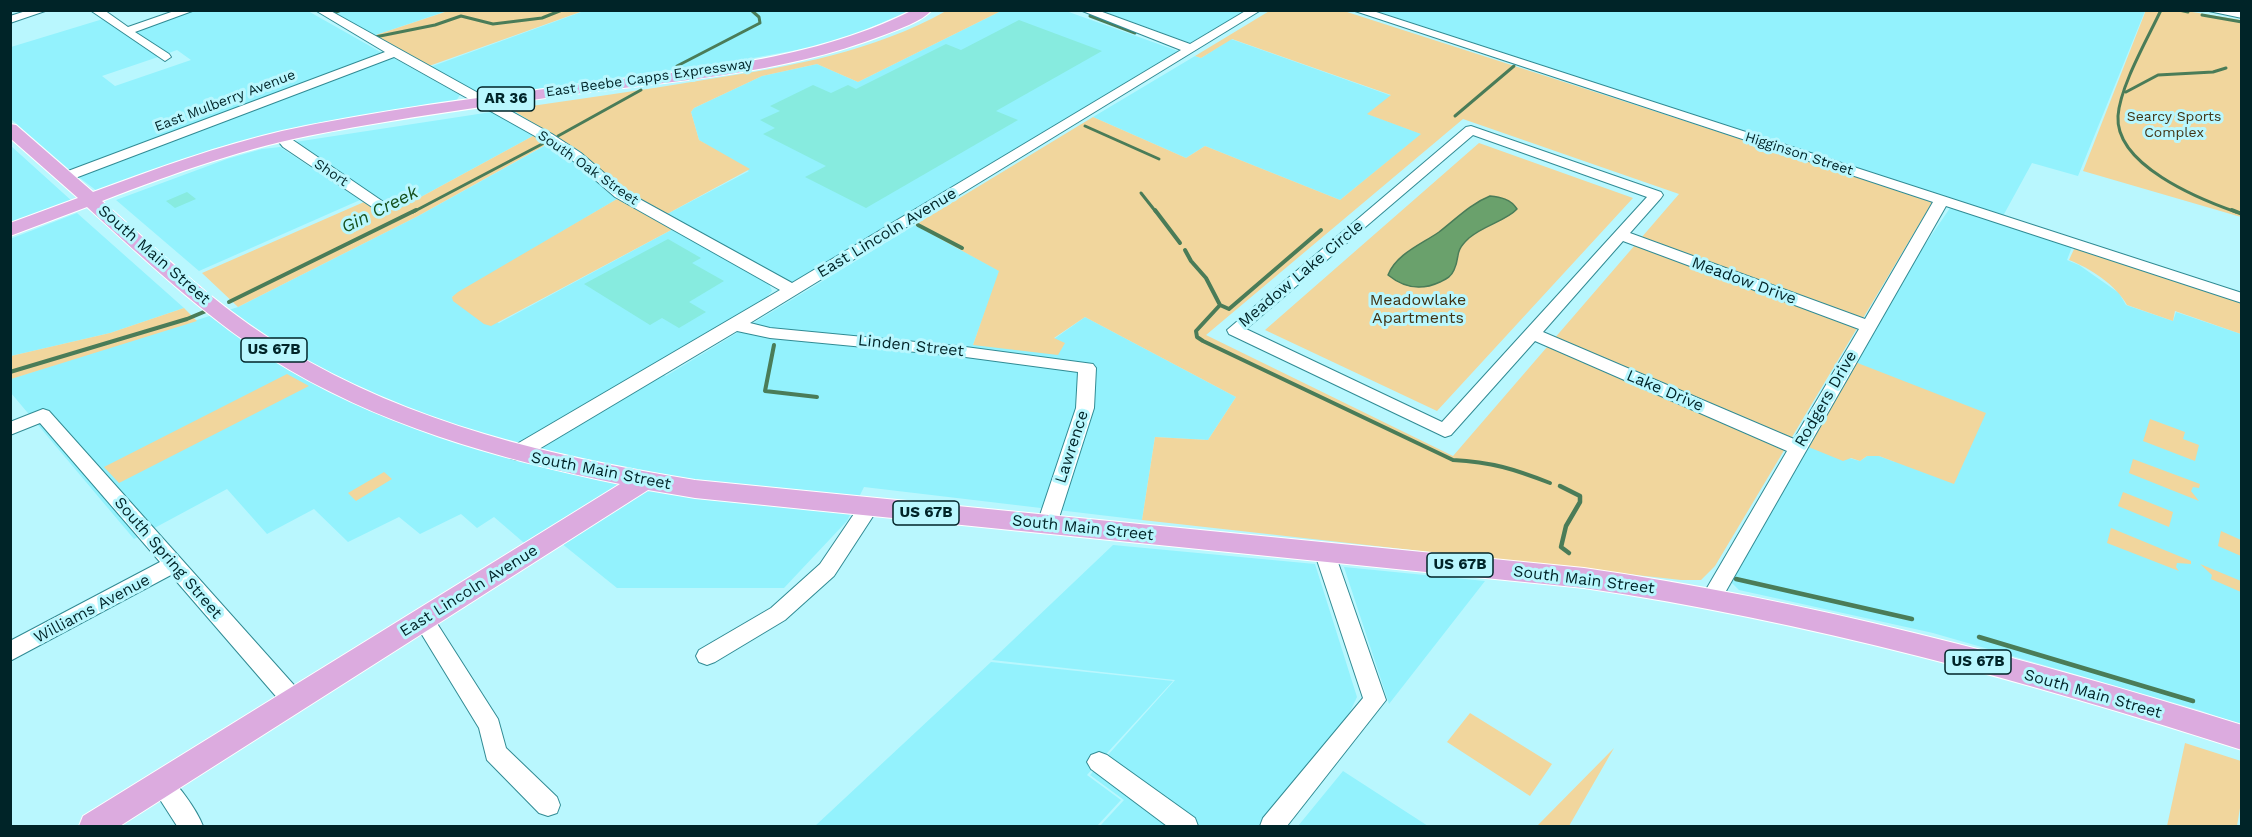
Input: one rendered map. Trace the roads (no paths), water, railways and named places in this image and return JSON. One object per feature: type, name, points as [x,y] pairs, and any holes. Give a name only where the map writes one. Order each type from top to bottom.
[{"type":"main road","name":"East Beebe Capps Expressway","points":[[89,200],[199,160],[280,136],[792,58],[850,43],[906,21],[925,10]]},
{"type":"main road","name":"South Main Street","points":[[10,129],[226,318],[272,349],[329,383],[358,396],[420,422],[517,453],[644,481],[695,489],[1324,551],[1642,586],[1821,621],[2131,704],[2241,738]]},
{"type":"main road","name":"AR 36","points":[[10,230],[89,200]]},
{"type":"main road","name":"East Lincoln Avenue","points":[[94,826],[644,481]]},
{"type":"street","points":[[10,20],[43,10]]},
{"type":"street","points":[[95,10],[165,57]]},
{"type":"street","points":[[126,31],[190,10]]},
{"type":"street","name":"South Oak Street","points":[[320,10],[487,103],[576,156],[620,194],[792,290]]},
{"type":"street","points":[[1085,10],[1191,49]]},
{"type":"street","name":"East Lincoln Avenue","points":[[517,453],[735,325],[1256,10]]},
{"type":"street","name":"Higginson Street","points":[[1357,10],[2241,298]]},
{"type":"street","points":[[2209,10],[2241,15]]},
{"type":"street","name":"East Mulberry Avenue","points":[[65,177],[395,52]]},
{"type":"street","name":"Meadow Lake Circle","points":[[1471,130],[1656,195],[1620,235],[1445,431],[1235,330],[1471,130]]},
{"type":"street","name":"Short","points":[[280,136],[288,144],[383,208]]},
{"type":"street","name":"Rodgers Drive","points":[[1711,599],[1942,200]]},
{"type":"street","name":"Meadow Drive","points":[[1620,235],[1868,326]]},
{"type":"street","name":"Linden Street","points":[[735,325],[770,333],[958,351],[1087,368]]},
{"type":"street","name":"Lake Drive","points":[[1532,333],[1797,448]]},
{"type":"street","name":"Lawrence","points":[[1047,524],[1085,408],[1087,368]]},
{"type":"street","name":"South Spring Street","points":[[10,429],[43,415],[294,701]]},
{"type":"street","points":[[707,656],[778,614],[827,570],[868,507]]},
{"type":"street","points":[[1272,826],[1375,700],[1324,551]]},
{"type":"street","name":"Williams Avenue","points":[[10,652],[173,565]]},
{"type":"street","points":[[424,620],[490,726],[495,753],[548,805]]},
{"type":"street","points":[[1099,762],[1186,826]]},
{"type":"street","points":[[162,784],[191,826]]},
{"type":"waterway","points":[[334,13],[341,10]]},
{"type":"waterway","points":[[375,37],[435,25],[461,16],[493,24],[542,18],[562,10]]},
{"type":"waterway","name":"Gin Creek","points":[[677,66],[760,23],[759,17],[751,10]]},
{"type":"waterway","points":[[2161,10],[2135,62],[2124,91],[2118,116],[2121,134],[2130,150],[2162,178],[2236,212]]},
{"type":"waterway","points":[[2179,10],[2188,12]]},
{"type":"waterway","points":[[2202,15],[2242,22]]},
{"type":"waterway","points":[[1090,16],[1135,33]]},
{"type":"waterway","points":[[1455,116],[1514,66]]},
{"type":"waterway","points":[[2126,92],[2158,75],[2213,72],[2226,68]]},
{"type":"waterway","name":"Gin Creek","points":[[558,136],[641,90]]},
{"type":"waterway","points":[[1085,126],[1159,159]]},
{"type":"waterway","name":"Gin Creek","points":[[413,212],[544,143]]},
{"type":"waterway","points":[[1141,193],[1156,212]]},
{"type":"waterway","name":"Gin Creek","points":[[229,302],[416,210]]},
{"type":"waterway","points":[[1155,210],[1180,243]]},
{"type":"waterway","points":[[2232,210],[2242,214]]},
{"type":"waterway","points":[[918,225],[962,248]]},
{"type":"waterway","points":[[1220,305],[1229,309],[1321,230]]},
{"type":"waterway","points":[[1185,250],[1191,261],[1206,278],[1220,305]]},
{"type":"waterway","points":[[1220,305],[1196,331],[1197,337],[1203,341],[1453,460],[1503,467],[1550,483]]},
{"type":"waterway","name":"Gin Creek","points":[[10,372],[187,319],[206,311]]},
{"type":"waterway","points":[[774,345],[765,391],[817,397]]},
{"type":"waterway","points":[[1560,486],[1580,496],[1580,502],[1566,526],[1561,547],[1569,553]]},
{"type":"waterway","points":[[1736,579],[1912,619]]},
{"type":"waterway","points":[[1979,637],[2193,701]]},
{"type":"park label","name":"Searcy Sports Complex","points":[[2174,126]]},
{"type":"park label","name":"Meadowlake Apartments","points":[[1418,309]]}]
